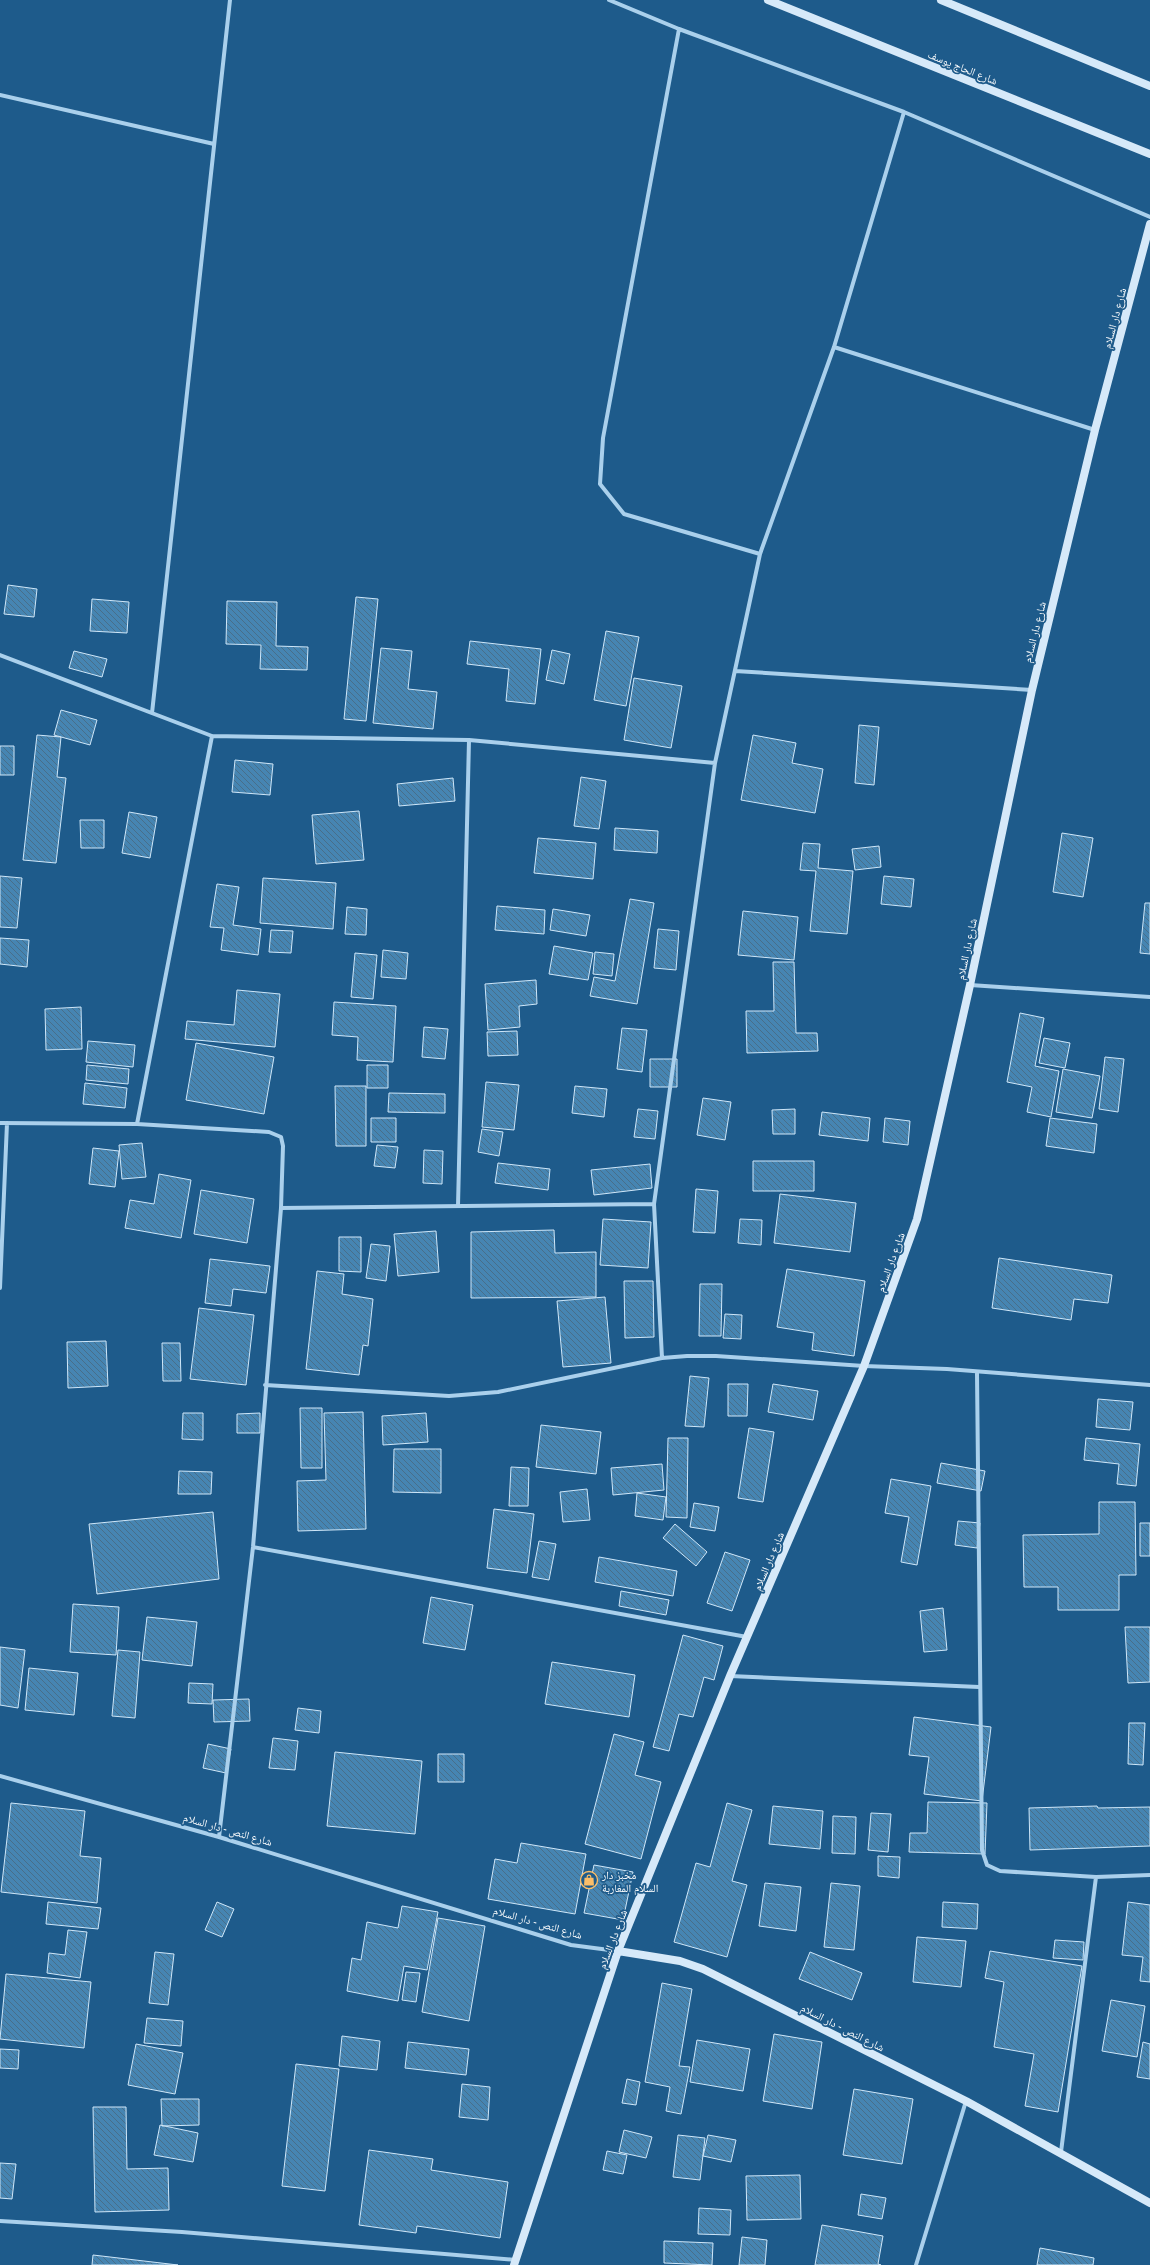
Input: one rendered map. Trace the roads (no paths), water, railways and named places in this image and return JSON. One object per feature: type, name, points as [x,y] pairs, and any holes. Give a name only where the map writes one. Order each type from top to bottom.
[{"type":"street","points":[[152,712],[230,0]]},
{"type":"street","points":[[609,0],[678,29],[904,112],[1150,218]]},
{"type":"street","name":"شارع الحاج يوسف","points":[[768,0],[1150,154]]},
{"type":"street","points":[[941,0],[1150,86]]},
{"type":"street","points":[[678,29],[603,438],[600,484],[624,514],[760,554]]},
{"type":"street","points":[[0,95],[214,144]]},
{"type":"street","points":[[662,1358],[654,1204],[715,763],[760,554],[834,347],[904,112]]},
{"type":"street","name":"شارع دار السلام","points":[[515,2262],[618,1951],[730,1676],[864,1366],[917,1219],[970,985],[1032,690],[1095,430],[1150,224]]},
{"type":"street","points":[[834,347],[1095,430]]},
{"type":"street","points":[[0,655],[118,702],[152,712],[212,736],[469,740],[715,763]]},
{"type":"street","points":[[735,671],[1032,690]]},
{"type":"street","points":[[137,1124],[212,736]]},
{"type":"street","points":[[458,1206],[469,740]]},
{"type":"street","points":[[970,985],[1150,997]]},
{"type":"street","points":[[0,1288],[7,1123]]},
{"type":"street","points":[[0,1124],[137,1124],[269,1132],[280,1136],[283,1146],[281,1208],[265,1385],[253,1547],[218,1837]]},
{"type":"street","points":[[281,1208],[654,1204]]},
{"type":"street","points":[[265,1385],[450,1396],[472,1395],[498,1392],[662,1358],[716,1356],[864,1366],[947,1369],[977,1373],[1150,1385]]},
{"type":"street","points":[[977,1373],[979,1687],[982,1850],[987,1865],[1000,1871],[1096,1877],[1150,1875]]},
{"type":"street","points":[[253,1547],[747,1638]]},
{"type":"street","points":[[730,1676],[979,1687]]},
{"type":"street","name":"شارع النص - دار السلام","points":[[0,1776],[218,1837],[571,1945],[680,1961],[702,1969],[966,2101],[1061,2152],[1150,2203]]},
{"type":"street","points":[[1061,2152],[1096,1877]]},
{"type":"street","points":[[916,2265],[966,2101]]},
{"type":"street","points":[[0,2221],[182,2232],[515,2262]]},
{"type":"place","name":"مخبز دار السلام المغاربة","points":[[589,1880]]}]
